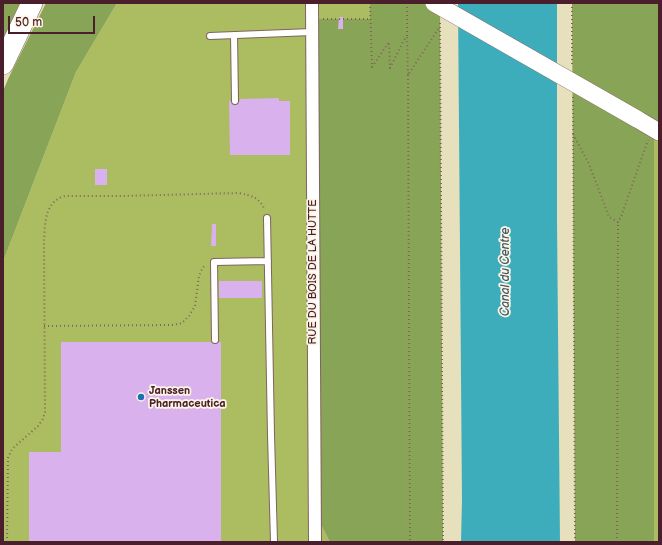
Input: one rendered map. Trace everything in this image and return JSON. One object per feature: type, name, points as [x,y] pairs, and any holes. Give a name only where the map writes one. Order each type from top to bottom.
[{"type":"highway","points":[[3,64],[32,3]]},
{"type":"street","name":"RUE DU BOIS DE LA HUTTE","points":[[312,3],[314,542]]},
{"type":"street","points":[[434,3],[657,130]]},
{"type":"lane","points":[[210,36],[312,32]]},
{"type":"lane","points":[[234,35],[235,101]]},
{"type":"lane","points":[[267,218],[270,427],[274,542]]},
{"type":"lane","points":[[215,340],[214,262],[268,261]]},
{"type":"path","points":[[370,3],[372,67],[389,42],[390,68],[404,40],[407,38]]},
{"type":"path","points":[[407,3],[410,542]]},
{"type":"path","points":[[312,19],[370,19]]},
{"type":"path","points":[[408,75],[440,27],[443,542]]},
{"type":"path","points":[[617,542],[618,222],[649,137],[657,130]]},
{"type":"path","points":[[575,542],[573,133],[589,164],[609,217],[618,222]]},
{"type":"path","points":[[6,542],[8,458],[12,449],[38,426],[43,419],[45,412],[44,241],[46,217],[54,201],[61,197],[69,196],[240,193],[254,196],[261,202],[265,209],[267,218]]},
{"type":"path","points":[[44,326],[172,325],[182,323],[189,316],[195,306],[199,276],[202,269],[206,264],[214,262]]},
{"type":"green space","points":[[3,3],[23,3],[3,47]]},
{"type":"green space","points":[[46,3],[117,3],[76,72],[4,259],[3,269],[3,91]]},
{"type":"green space","points":[[117,3],[370,3],[370,19],[313,19],[315,513],[330,542],[3,542],[4,259],[76,72]]},
{"type":"green space","points":[[370,3],[440,3],[443,542],[330,542],[315,513],[312,19],[370,19]]},
{"type":"green space","points":[[572,3],[659,3],[659,120],[654,129],[654,542],[575,542]]},
{"type":"green space","points":[[654,129],[659,132],[659,542],[654,542]]},
{"type":"water","name":"Canal du Centre","points":[[458,3],[557,3],[557,222],[560,542],[461,542],[462,500]]},
{"type":"building","points":[[339,17],[343,17],[343,29],[338,29]]},
{"type":"building","points":[[279,98],[279,101],[290,101],[290,155],[230,155],[229,101],[240,101],[240,99]]},
{"type":"building","points":[[95,169],[107,169],[107,185],[95,185]]},
{"type":"building","points":[[212,224],[216,224],[216,246],[211,246]]},
{"type":"building","points":[[219,281],[262,281],[262,298],[219,298]]},
{"type":"building","name":"Janssen Pharmaceutica","points":[[61,342],[221,342],[221,542],[29,542],[29,452],[61,452]]},
{"type":"place","name":"Janssen Pharmaceutica","points":[[141,397]]}]
